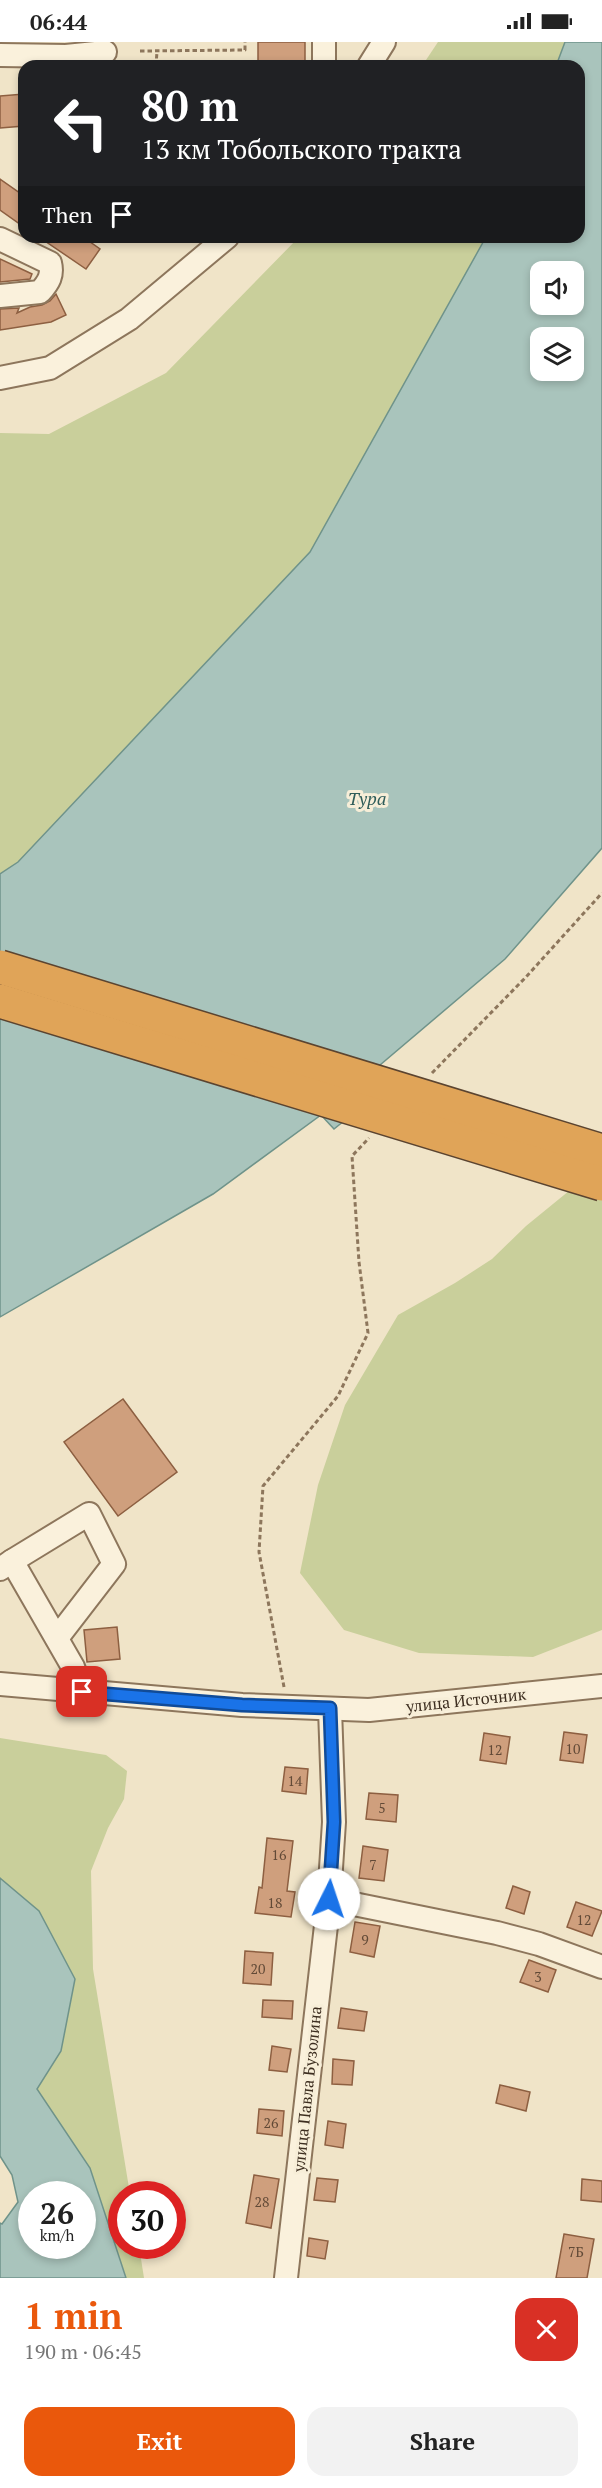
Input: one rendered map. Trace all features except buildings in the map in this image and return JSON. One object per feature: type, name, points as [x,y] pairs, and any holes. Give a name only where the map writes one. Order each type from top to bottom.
[{"type":"highway","points":[[0,968],[602,1151]]},
{"type":"highway","points":[[0,1001],[602,1184]]},
{"type":"street","points":[[324,42],[324,60]]},
{"type":"street","points":[[373,60],[384,42]]},
{"type":"street","points":[[0,55],[66,56],[105,53]]},
{"type":"street","points":[[0,239],[50,263],[52,273],[47,284],[40,291],[0,296]]},
{"type":"street","points":[[0,378],[50,368],[129,319],[220,243]]},
{"type":"street","points":[[57,1638],[114,1564],[89,1514],[6,1565],[57,1638],[74,1667],[82,1692]]},
{"type":"street","name":"улица Источник","points":[[0,1684],[288,1707],[369,1710],[602,1686]]},
{"type":"street","name":"улица Павла Бузолина","points":[[286,2278],[329,1899],[334,1822],[330,1708]]},
{"type":"street","points":[[329,1899],[497,1933],[539,1944],[602,1967]]},
{"type":"path","points":[[140,51],[245,50],[245,42]]},
{"type":"path","points":[[156,60],[157,51]]},
{"type":"path","points":[[427,1079],[526,977],[602,892]]},
{"type":"path","points":[[288,1707],[259,1552],[263,1486],[338,1395],[368,1333],[359,1262],[352,1156],[377,1130]]},
{"type":"green space","points":[[438,42],[565,42],[558,60],[426,60]]},
{"type":"green space","points":[[293,243],[483,243],[310,552],[18,862],[0,874],[0,433],[49,434],[166,373]]},
{"type":"green space","points":[[602,1164],[602,1630],[533,1657],[419,1653],[344,1630],[300,1573],[318,1485],[345,1405],[398,1315],[492,1259],[526,1226]]},
{"type":"green space","points":[[0,1738],[106,1755],[127,1771],[124,1799],[108,1828],[91,1871],[93,1969],[128,2181],[108,2181],[108,2223],[90,2168],[37,2089],[61,2051],[39,1911],[0,1878]]},
{"type":"green space","points":[[120,2259],[141,2259],[144,2278],[126,2278]]},
{"type":"water","name":"Тура","points":[[565,42],[602,42],[602,848],[505,959],[347,1093],[360,1108],[334,1129],[321,1115],[213,1194],[0,1317],[0,874],[18,862],[310,552],[483,243],[585,243],[585,60],[558,60]]},
{"type":"water","points":[[0,1878],[39,1911],[75,1979],[61,2051],[37,2089],[90,2168],[94,2181],[18,2181],[18,2202],[12,2175],[0,2156]]},
{"type":"water","points":[[96,2186],[108,2223],[108,2259],[120,2259],[126,2278],[0,2278],[0,2223],[2,2224],[18,2202],[18,2259],[96,2259]]},
{"type":"route","points":[[82,1692],[242,1705],[330,1708],[334,1822],[329,1899]]}]
